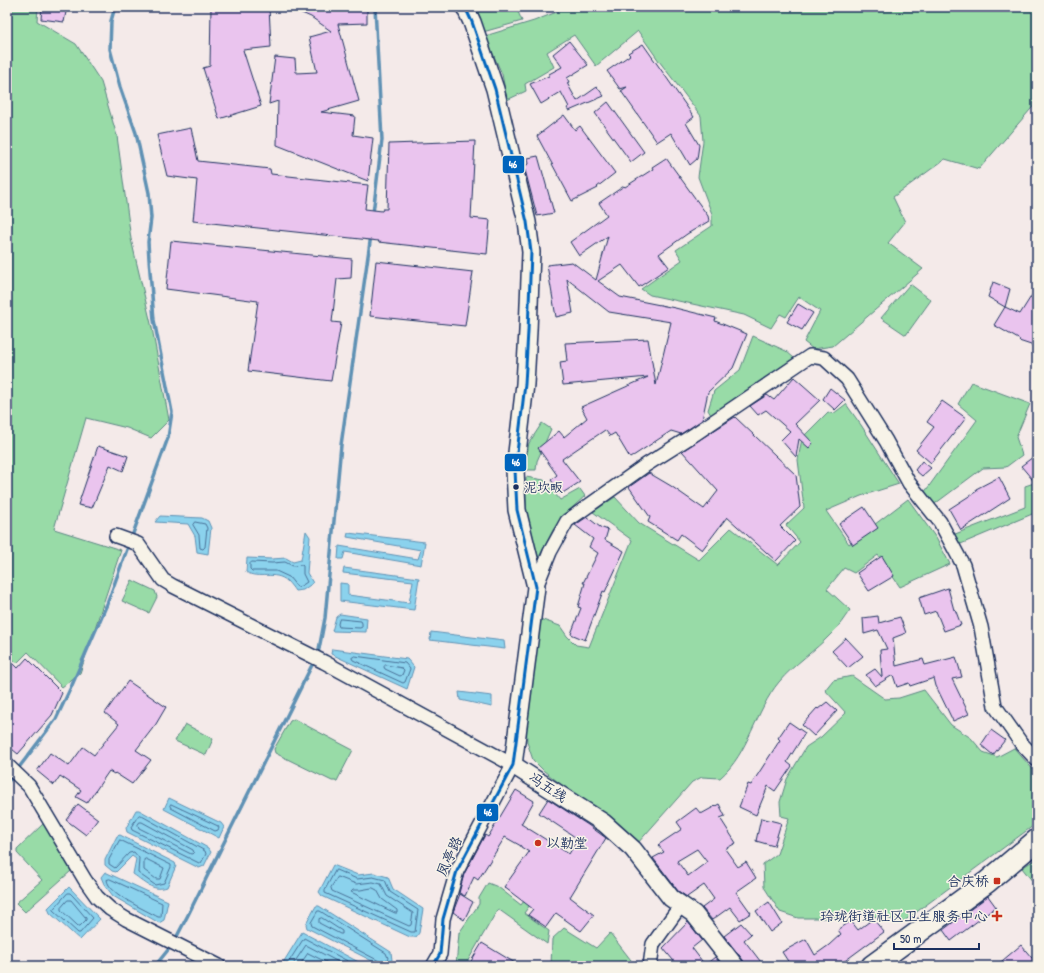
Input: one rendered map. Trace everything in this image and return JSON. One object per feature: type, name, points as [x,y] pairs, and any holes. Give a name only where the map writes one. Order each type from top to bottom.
[{"type":"main road","points":[[872,966],[987,882],[1037,840]]},
{"type":"street","name":"冯五线","points":[[465,7],[472,22],[495,89],[527,222],[531,252],[525,384],[514,470],[517,510],[536,586],[513,765],[604,824],[633,848],[672,898],[694,914],[735,966]]},
{"type":"street","points":[[536,586],[550,552],[567,521],[646,465],[695,434],[810,356],[824,358],[846,379],[886,441],[909,483],[940,522],[963,565],[981,627],[995,706],[1021,743],[1037,760]]},
{"type":"street","points":[[116,536],[138,544],[163,580],[324,662],[513,765]]},
{"type":"street","points":[[7,765],[29,786],[85,880],[97,897],[110,909],[126,919],[219,966]]},
{"type":"street","name":"凤亭路","points":[[434,966],[440,954],[443,919],[458,871],[513,765]]},
{"type":"street","points":[[650,966],[653,944],[681,905]]},
{"type":"green space","points":[[7,7],[38,7],[37,21],[76,44],[101,82],[117,136],[131,239],[152,328],[169,420],[151,438],[127,428],[86,418],[54,529],[121,550],[80,673],[62,687],[28,652],[17,663],[7,654]]},
{"type":"green space","points":[[474,7],[516,7],[522,21],[483,32]]},
{"type":"green space","points":[[558,7],[1037,7],[1037,102],[979,169],[945,159],[893,197],[905,222],[888,243],[923,269],[833,346],[813,349],[804,342],[820,311],[799,297],[786,317],[780,314],[771,328],[744,315],[650,295],[641,289],[682,260],[676,250],[712,226],[712,214],[698,177],[703,141],[701,116],[638,31],[596,66],[574,35],[547,52],[554,67],[525,84],[526,91],[507,100],[502,74],[485,36],[534,21],[559,11]]},
{"type":"green space","points":[[910,284],[931,300],[906,335],[881,318]]},
{"type":"green space","points":[[753,336],[786,351],[794,358],[711,415],[708,410],[714,391],[740,370]]},
{"type":"green space","points":[[971,382],[1030,404],[1016,437],[1022,455],[1006,467],[983,468],[932,506],[924,493],[977,420],[958,404]]},
{"type":"green space","points":[[846,404],[899,484],[861,496],[826,511],[849,544],[908,499],[936,538],[950,564],[900,587],[878,555],[854,573],[844,568],[827,589],[850,610],[841,622],[825,640],[779,682],[771,693],[738,757],[730,768],[720,778],[702,777],[692,782],[637,844],[624,830],[589,806],[544,771],[533,760],[527,742],[526,719],[540,619],[560,626],[576,645],[589,647],[632,540],[593,512],[615,497],[639,523],[699,560],[731,528],[778,565],[800,542],[786,525],[804,508],[798,460],[802,438],[828,412],[833,414]]},
{"type":"green space","points":[[542,423],[551,429],[537,461],[536,470],[524,470],[529,443]]},
{"type":"green space","points":[[526,477],[544,480],[560,500],[580,489],[585,496],[562,517],[553,530],[539,557],[536,554],[526,511]]},
{"type":"green space","points":[[1034,483],[1037,497],[1037,512],[956,546],[950,536],[1025,507],[1025,486]]},
{"type":"green space","points":[[132,580],[155,591],[157,597],[149,613],[122,601]]},
{"type":"green space","points":[[852,676],[885,699],[899,698],[924,690],[951,725],[971,738],[983,752],[997,757],[1014,748],[1037,774],[1037,823],[903,922],[881,917],[857,915],[826,918],[798,918],[780,912],[764,887],[763,864],[777,854],[789,818],[781,816],[780,802],[787,779],[806,747],[821,737],[846,713],[825,690],[833,680]]},
{"type":"green space","points":[[294,719],[353,750],[337,781],[332,781],[275,753],[274,749],[290,721]]},
{"type":"green space","points":[[185,724],[213,739],[206,755],[175,741]]},
{"type":"green space","points":[[44,823],[71,871],[25,912],[16,903],[42,880],[17,853],[17,849]]},
{"type":"green space","points":[[1037,858],[1037,887],[1022,868]]},
{"type":"green space","points":[[540,880],[545,885],[524,913],[549,931],[547,944],[498,909],[466,964],[468,966],[456,966],[459,933],[479,904],[479,898],[488,883],[498,887],[521,905]]},
{"type":"green space","points":[[564,928],[596,948],[610,933],[634,966],[551,966],[552,939]]},
{"type":"water","points":[[160,516],[202,518],[208,521],[211,528],[208,554],[197,552],[195,536],[188,524],[155,522]]},
{"type":"water","points":[[306,531],[310,537],[307,573],[313,583],[303,590],[295,591],[287,581],[277,576],[256,575],[246,572],[247,558],[286,558],[293,562],[301,560]]},
{"type":"water","points":[[348,533],[425,542],[421,565],[345,552],[343,559],[338,559],[339,546],[418,559],[421,550],[347,537]]},
{"type":"water","points":[[344,568],[419,578],[414,610],[340,601],[340,583],[348,584],[348,595],[409,603],[413,581],[343,573]]},
{"type":"water","points":[[340,614],[367,618],[366,632],[332,631],[336,617]]},
{"type":"water","points":[[431,632],[504,641],[505,649],[430,640]]},
{"type":"water","points":[[332,649],[407,659],[414,667],[407,689],[331,654]]},
{"type":"water","points":[[459,692],[492,696],[492,707],[460,700]]},
{"type":"water","points":[[169,798],[221,823],[224,827],[219,838],[164,809]]},
{"type":"water","points":[[136,810],[139,810],[208,848],[211,852],[204,866],[199,868],[127,832],[126,828]]},
{"type":"water","points":[[120,835],[175,863],[176,866],[167,887],[153,887],[133,874],[136,859],[132,856],[116,872],[112,871],[105,865],[105,860],[117,836]]},
{"type":"water","points":[[333,865],[358,875],[374,873],[388,877],[393,889],[423,909],[419,933],[416,937],[410,937],[322,896],[319,892]]},
{"type":"water","points":[[105,872],[168,901],[164,920],[159,923],[113,896],[104,884],[101,877]]},
{"type":"water","points":[[69,887],[100,919],[80,940],[50,913],[48,908]]},
{"type":"water","points":[[316,906],[319,906],[391,952],[392,960],[388,966],[382,966],[307,928],[306,924]]},
{"type":"water","points":[[302,932],[366,966],[281,966]]},
{"type":"building","points":[[42,7],[67,7],[64,22],[41,19]]},
{"type":"building","points":[[211,7],[269,7],[271,47],[243,50],[261,106],[219,119],[203,68],[210,66]]},
{"type":"building","points":[[288,7],[367,7],[367,23],[338,24],[359,101],[321,112],[355,116],[353,135],[373,138],[368,181],[277,145],[278,101],[269,104],[275,57],[295,59],[296,73],[317,72],[309,37],[331,31],[311,17]]},
{"type":"building","points":[[569,41],[588,65],[567,78],[569,82],[567,83],[577,101],[597,87],[604,96],[569,111],[567,108],[569,107],[561,92],[541,104],[530,84],[549,76],[549,74],[562,67],[553,54]]},
{"type":"building","points":[[643,44],[694,117],[686,123],[699,145],[697,159],[690,165],[671,133],[657,142],[621,91],[627,87],[620,89],[607,71],[630,55],[628,53]]},
{"type":"building","points":[[608,102],[644,152],[631,162],[595,113]]},
{"type":"building","points":[[564,115],[575,130],[580,126],[615,173],[597,187],[598,188],[572,201],[537,136]]},
{"type":"building","points":[[191,128],[198,161],[270,169],[271,174],[368,185],[365,209],[382,211],[383,209],[387,209],[389,144],[475,141],[471,218],[490,220],[487,254],[193,221],[197,180],[167,176],[157,135]]},
{"type":"building","points":[[538,156],[554,213],[537,216],[524,166],[529,164],[528,158]]},
{"type":"building","points":[[666,158],[708,216],[709,221],[687,234],[659,254],[669,267],[639,287],[622,265],[598,281],[620,297],[716,318],[715,321],[747,334],[733,368],[708,392],[702,420],[681,434],[671,431],[630,458],[615,433],[610,436],[605,430],[562,459],[580,482],[561,494],[551,480],[557,475],[538,448],[559,431],[564,437],[587,418],[581,407],[648,377],[563,385],[560,362],[567,361],[565,343],[648,339],[656,385],[671,322],[609,312],[567,279],[573,313],[556,317],[547,265],[572,262],[596,280],[608,236],[579,256],[570,242],[607,215],[599,203],[653,169],[652,167]]},
{"type":"building","points":[[171,241],[352,259],[351,278],[337,279],[332,322],[341,323],[331,381],[248,371],[258,301],[166,289]]},
{"type":"building","points":[[376,261],[473,272],[465,326],[370,316]]},
{"type":"building","points":[[993,282],[1010,289],[1005,307],[988,297]]},
{"type":"building","points":[[1037,287],[1037,347],[1019,341],[1020,340],[994,325],[1005,307],[1020,314]]},
{"type":"building","points":[[798,304],[813,313],[802,330],[787,322]]},
{"type":"building","points":[[794,377],[820,400],[795,424],[813,443],[809,448],[799,439],[796,457],[781,440],[790,431],[766,410],[758,415],[750,406],[767,395],[774,400]]},
{"type":"building","points":[[830,388],[845,400],[835,410],[823,399]]},
{"type":"building","points":[[942,401],[966,418],[931,463],[916,450],[934,427],[927,422]]},
{"type":"building","points":[[735,417],[796,475],[800,507],[780,526],[795,541],[776,561],[727,517],[702,550],[681,534],[677,540],[648,522],[650,517],[629,487],[649,473],[704,509],[718,491],[682,451]]},
{"type":"building","points":[[98,446],[128,456],[123,471],[110,465],[92,508],[78,505]]},
{"type":"building","points":[[1037,454],[1037,485],[1021,466]]},
{"type":"building","points":[[922,461],[931,468],[922,476],[915,470]]},
{"type":"building","points":[[999,477],[1010,498],[961,530],[949,509],[977,491],[976,489]]},
{"type":"building","points":[[864,507],[878,528],[853,545],[839,524]]},
{"type":"building","points":[[587,517],[600,527],[608,530],[605,540],[624,551],[605,592],[603,591],[585,640],[571,634],[581,608],[578,607],[585,583],[583,583],[598,553],[589,547],[593,539],[575,525]]},
{"type":"building","points":[[882,556],[894,576],[869,591],[857,573]]},
{"type":"building","points":[[948,588],[954,610],[955,609],[961,625],[944,631],[936,611],[924,615],[919,598]]},
{"type":"building","points":[[878,616],[879,623],[900,617],[906,633],[893,638],[896,666],[923,659],[925,665],[956,657],[962,677],[952,679],[969,714],[953,721],[936,686],[934,678],[910,686],[909,683],[897,687],[893,675],[875,686],[866,675],[875,669],[882,677],[880,650],[887,649],[878,630],[864,634],[863,618]]},
{"type":"building","points":[[846,638],[863,656],[848,668],[832,651]]},
{"type":"building","points":[[7,657],[18,668],[27,658],[62,693],[52,715],[18,754],[7,745]]},
{"type":"building","points":[[128,681],[166,707],[156,724],[136,750],[151,760],[132,784],[115,773],[114,774],[109,771],[87,803],[76,797],[81,790],[60,776],[54,785],[37,771],[50,753],[69,766],[83,747],[94,755],[119,724],[105,713]]},
{"type":"building","points":[[827,702],[837,711],[814,736],[802,725],[817,708],[818,709]]},
{"type":"building","points":[[789,722],[805,733],[787,762],[792,766],[775,791],[768,786],[756,815],[739,807],[748,784],[751,785],[780,740],[778,738]]},
{"type":"building","points":[[991,730],[1005,740],[993,755],[981,745]]},
{"type":"building","points":[[516,790],[534,801],[521,824],[569,854],[578,839],[539,813],[548,799],[606,838],[570,897],[594,915],[581,931],[556,913],[546,927],[528,915],[533,909],[504,887],[529,852],[505,837],[478,880],[474,877],[465,896],[459,893],[464,874],[485,835],[488,837]]},
{"type":"building","points":[[78,804],[98,819],[86,835],[66,820]]},
{"type":"building","points":[[719,804],[725,816],[720,818],[736,843],[725,849],[738,867],[746,862],[756,878],[736,892],[751,913],[740,920],[730,907],[712,920],[702,908],[714,899],[704,885],[687,897],[678,891],[653,858],[664,852],[658,845],[682,829],[677,822],[696,808],[701,814]],"holes":[[[697,849],[707,862],[688,876],[677,861]]]},
{"type":"building","points":[[761,818],[781,823],[774,846],[756,841]]},
{"type":"building","points":[[460,894],[473,902],[464,920],[453,912]]},
{"type":"building","points":[[988,896],[996,907],[951,941],[943,930]]},
{"type":"building","points":[[769,902],[782,923],[770,932],[756,911]]},
{"type":"building","points":[[873,919],[884,932],[838,966],[791,966],[782,952],[806,939],[815,955],[841,934],[838,930],[851,921],[858,930]]},
{"type":"building","points":[[688,922],[702,940],[692,948],[705,965],[715,957],[722,966],[678,966],[663,948]]},
{"type":"building","points":[[741,923],[751,934],[744,940],[764,966],[745,966],[743,960],[724,936]]},
{"type":"building","points":[[482,943],[520,966],[475,966],[470,963]]},
{"type":"building","points":[[1021,945],[1037,964],[1037,966],[996,966]]},
{"type":"waterway","points":[[115,7],[111,21],[110,49],[120,87],[136,133],[149,193],[151,218],[148,242],[154,320],[172,412],[168,438],[131,539]]},
{"type":"waterway","points":[[373,213],[382,140],[375,7]]},
{"type":"waterway","points":[[317,655],[325,618],[341,445],[371,235]]},
{"type":"waterway","points":[[17,770],[56,719],[107,604],[129,544]]},
{"type":"waterway","points":[[175,940],[314,661]]},
{"type":"waterway","points":[[7,783],[13,775]]},
{"type":"waterway","points":[[155,966],[172,945]]},
{"type":"transit line","name":"46","points":[[433,966],[440,954],[443,919],[457,871],[513,765],[536,587],[517,510],[515,470],[525,384],[531,252],[527,222],[495,89],[472,22],[465,7]]},
{"type":"place","name":"泥坎畈","points":[[516,487]]},
{"type":"place","name":"以勒堂","points":[[538,843]]},
{"type":"place","name":"合庆桥","points":[[997,881]]},
{"type":"place","name":"玲珑街道社区卫生服务中心","points":[[997,916]]}]
